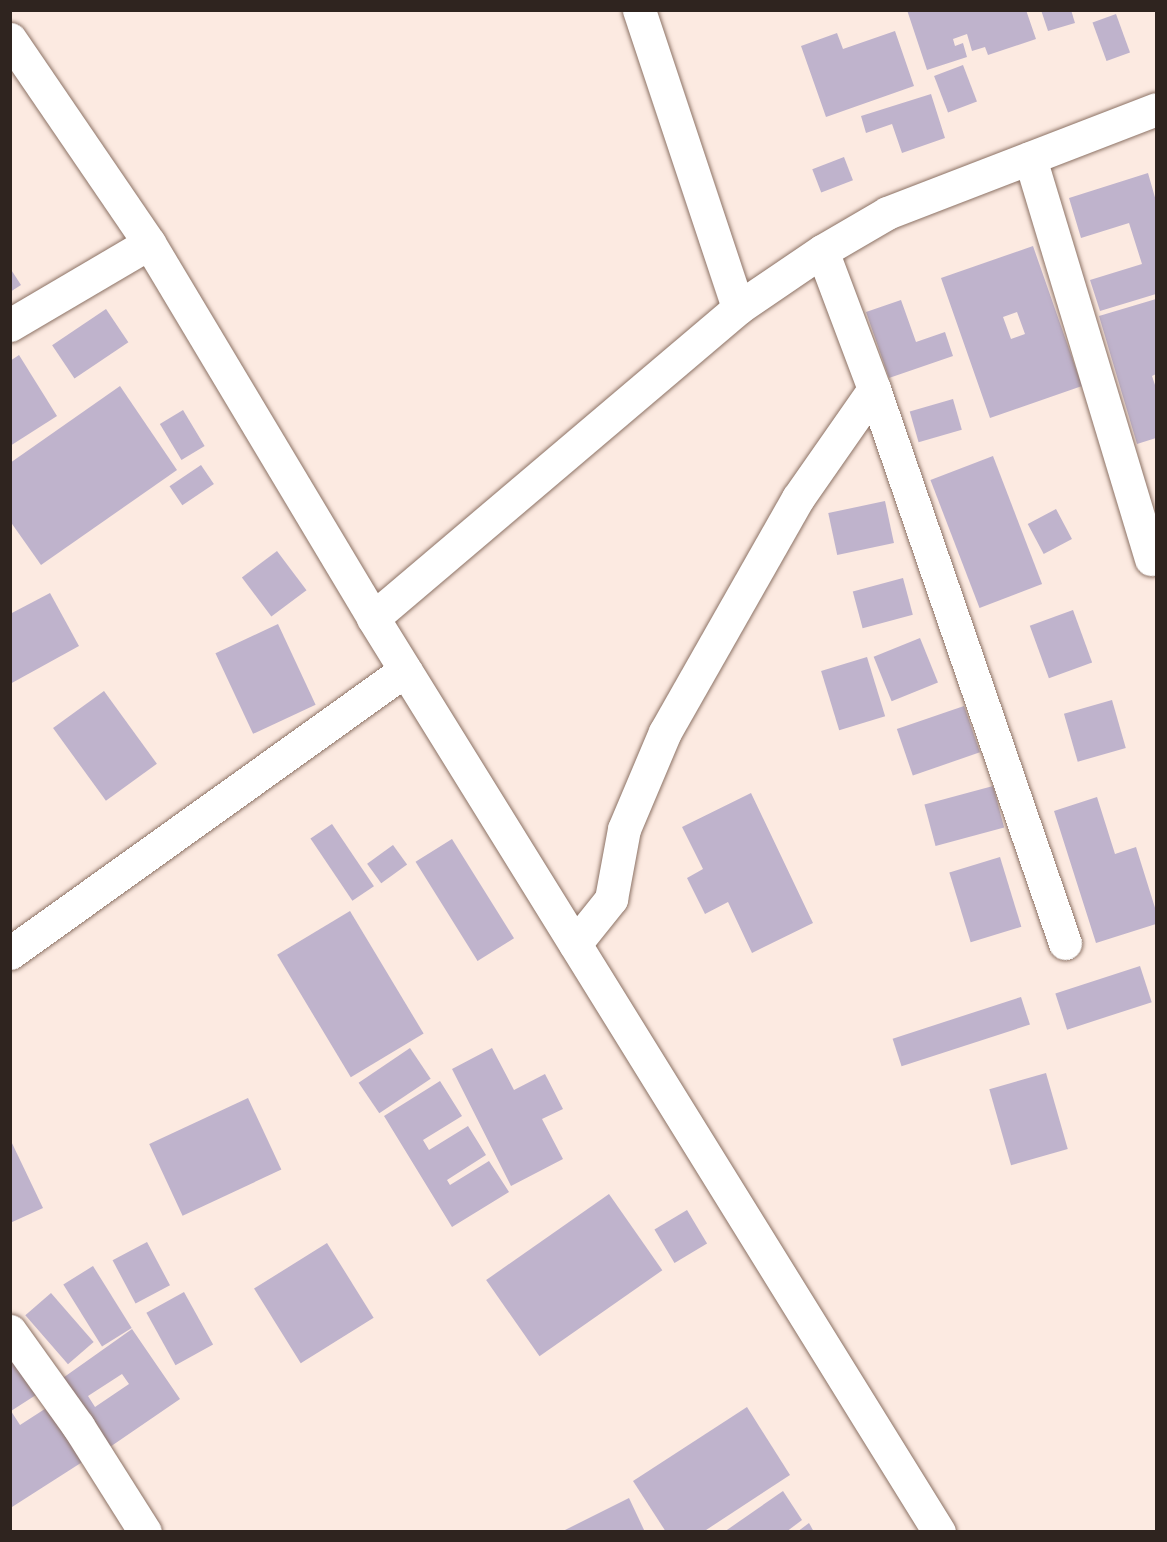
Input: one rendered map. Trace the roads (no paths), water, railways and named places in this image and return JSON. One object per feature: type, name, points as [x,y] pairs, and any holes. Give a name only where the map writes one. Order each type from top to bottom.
[{"type":"street","points":[[639,10],[738,308]]},
{"type":"street","points":[[10,39],[149,243],[373,618],[939,1532]]},
{"type":"street","points":[[373,618],[738,308],[822,251],[887,213],[1156,109]]},
{"type":"street","points":[[1030,158],[1151,559]]},
{"type":"street","points":[[10,325],[149,243]]},
{"type":"street","points":[[822,251],[873,389],[1065,943]]},
{"type":"street","points":[[575,944],[611,899],[624,829],[665,732],[798,498],[873,389]]},
{"type":"street","points":[[10,953],[405,670]]},
{"type":"street","points":[[10,1331],[78,1426],[145,1532]]}]
